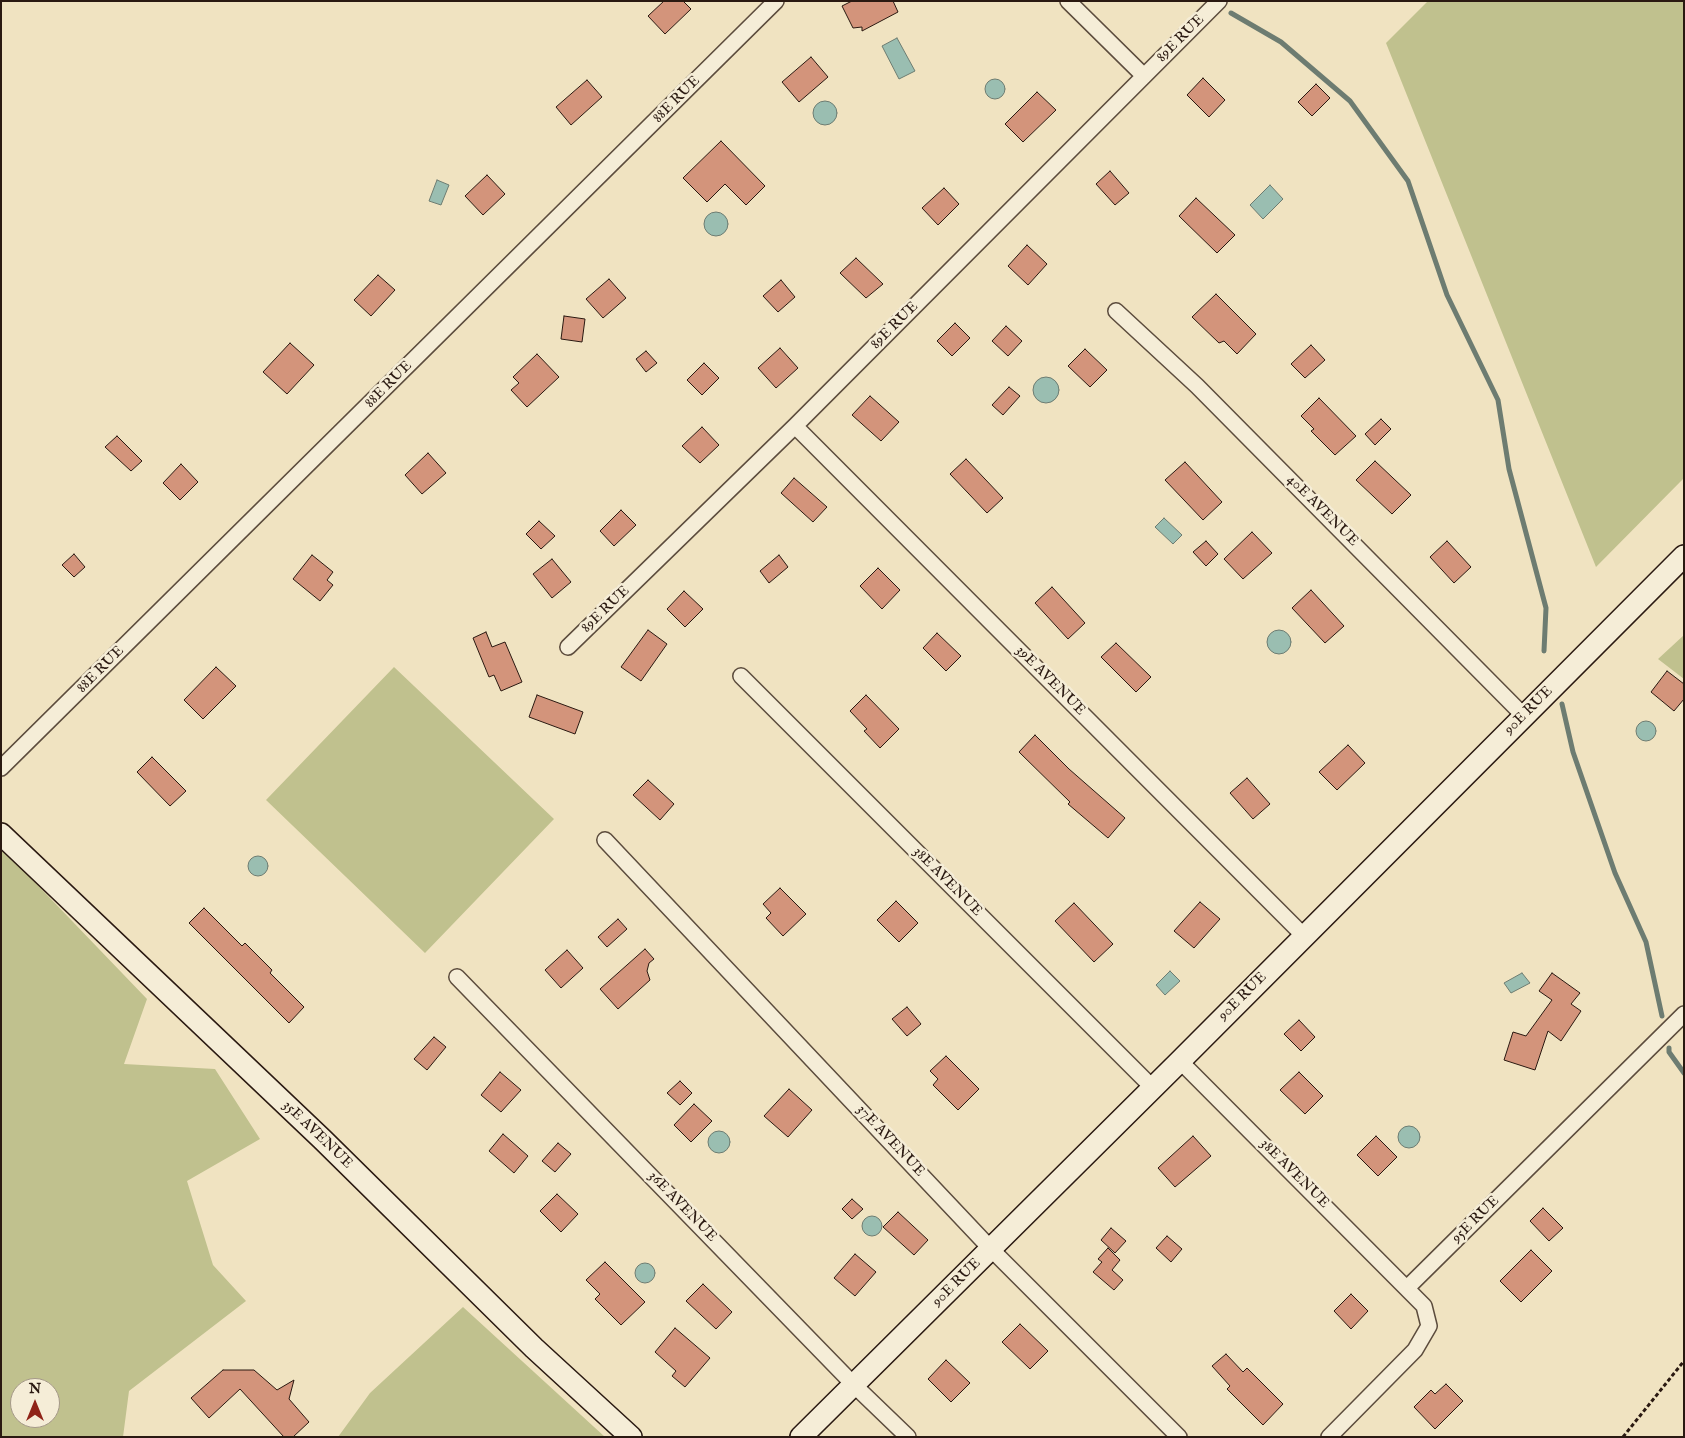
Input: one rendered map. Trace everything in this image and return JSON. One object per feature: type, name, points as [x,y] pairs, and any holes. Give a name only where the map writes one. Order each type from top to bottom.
[{"type":"street","name":"88E RUE","points":[[1,768],[776,1]]},
{"type":"street","points":[[1068,1],[1144,76]]},
{"type":"street","name":"89E RUE","points":[[568,647],[795,426],[1219,1]]},
{"type":"street","name":"40E AVENUE","points":[[1116,310],[1197,386],[1524,716]]},
{"type":"street","name":"39E AVENUE","points":[[795,426],[1304,936]]},
{"type":"street","name":"90E RUE","points":[[801,1437],[1153,1088],[1684,556]]},
{"type":"street","name":"38E AVENUE","points":[[741,676],[1153,1088]]},
{"type":"street","name":"35E AVENUE","points":[[1,834],[322,1139],[534,1348],[631,1437]]},
{"type":"street","name":"37E AVENUE","points":[[605,840],[991,1249],[1179,1437]]},
{"type":"street","name":"36E AVENUE","points":[[457,977],[908,1437]]},
{"type":"street","name":"95E RUE","points":[[1407,1288],[1684,1014]]},
{"type":"street","name":"38E AVENUE","points":[[1180,1061],[1407,1288]]},
{"type":"street","points":[[1329,1437],[1415,1350],[1430,1326],[1424,1306],[1407,1288]]},
{"type":"path","points":[[1623,1437],[1684,1361]]},
{"type":"green space","points":[[1428,1],[1684,1],[1684,478],[1596,567],[1386,43]]},
{"type":"green space","points":[[1684,635],[1684,679],[1658,659]]},
{"type":"green space","points":[[394,667],[554,819],[425,953],[266,800]]},
{"type":"green space","points":[[1,847],[147,999],[124,1064],[215,1069],[260,1139],[187,1181],[213,1265],[246,1301],[129,1391],[123,1437],[1,1437]]},
{"type":"green space","points":[[463,1307],[605,1437],[338,1437],[370,1393]]},
{"type":"water","points":[[897,38],[915,71],[899,79],[882,46]]},
{"type":"water","points":[[991,79],[999,79],[1005,85],[1005,93],[999,99],[991,99],[985,93],[985,85]]},
{"type":"water","points":[[825,101],[834,104],[837,113],[834,122],[825,125],[816,122],[813,113],[816,104]]},
{"type":"water","points":[[437,180],[449,185],[441,205],[429,201]]},
{"type":"water","points":[[1270,185],[1283,199],[1263,219],[1250,205]]},
{"type":"water","points":[[716,212],[721,213],[727,219],[727,229],[721,235],[716,236],[711,235],[705,229],[704,224],[705,219],[711,213]]},
{"type":"water","points":[[1046,377],[1055,381],[1059,390],[1055,399],[1046,403],[1037,399],[1033,390],[1037,381]]},
{"type":"water","points":[[1164,518],[1182,535],[1173,544],[1155,527]]},
{"type":"water","points":[[1279,630],[1288,633],[1291,642],[1288,651],[1279,654],[1270,651],[1267,642],[1270,633]]},
{"type":"water","points":[[1646,721],[1653,724],[1656,731],[1653,738],[1646,741],[1639,738],[1636,731],[1639,724]]},
{"type":"water","points":[[254,856],[262,856],[268,862],[268,870],[262,876],[254,876],[248,870],[248,862]]},
{"type":"water","points":[[1170,971],[1180,981],[1165,995],[1156,985]]},
{"type":"water","points":[[1522,973],[1530,983],[1511,993],[1504,983]]},
{"type":"water","points":[[1405,1126],[1413,1126],[1420,1133],[1420,1141],[1413,1148],[1405,1148],[1398,1141],[1398,1133]]},
{"type":"water","points":[[719,1131],[727,1134],[730,1142],[727,1150],[719,1153],[711,1150],[708,1142],[711,1134]]},
{"type":"water","points":[[872,1216],[879,1219],[882,1226],[879,1233],[872,1236],[865,1233],[862,1226],[865,1219]]},
{"type":"water","points":[[645,1263],[652,1266],[655,1273],[652,1280],[645,1283],[638,1280],[635,1273],[638,1266]]},
{"type":"building","points":[[664,1],[683,1],[691,9],[665,34],[648,16]]},
{"type":"building","points":[[852,1],[893,1],[898,12],[862,31],[862,27],[853,28],[842,6]]},
{"type":"building","points":[[811,57],[828,77],[799,102],[782,82]]},
{"type":"building","points":[[1203,78],[1225,100],[1209,117],[1187,95]]},
{"type":"building","points":[[587,80],[602,97],[571,125],[556,107]]},
{"type":"building","points":[[1316,84],[1330,98],[1312,116],[1298,102]]},
{"type":"building","points":[[1037,92],[1056,110],[1023,142],[1005,124]]},
{"type":"building","points":[[721,141],[765,186],[746,205],[725,184],[707,202],[683,178]]},
{"type":"building","points":[[1110,171],[1129,193],[1115,205],[1096,184]]},
{"type":"building","points":[[487,175],[505,194],[483,215],[465,196]]},
{"type":"building","points":[[944,188],[959,204],[938,225],[922,208]]},
{"type":"building","points":[[1196,198],[1235,235],[1217,253],[1179,216]]},
{"type":"building","points":[[1027,245],[1047,264],[1028,285],[1008,266]]},
{"type":"building","points":[[856,258],[883,284],[866,298],[840,273]]},
{"type":"building","points":[[378,275],[395,290],[371,316],[354,300]]},
{"type":"building","points":[[609,279],[626,298],[603,318],[586,299]]},
{"type":"building","points":[[781,280],[795,297],[778,312],[763,296]]},
{"type":"building","points":[[1216,294],[1256,334],[1237,354],[1224,341],[1219,343],[1192,317]]},
{"type":"building","points":[[564,316],[585,319],[582,342],[561,339]]},
{"type":"building","points":[[955,323],[970,338],[952,356],[937,341]]},
{"type":"building","points":[[1006,326],[1022,341],[1008,356],[992,341]]},
{"type":"building","points":[[290,343],[314,365],[287,394],[263,372]]},
{"type":"building","points":[[1311,345],[1325,360],[1305,378],[1291,364]]},
{"type":"building","points":[[780,348],[798,368],[776,388],[758,368]]},
{"type":"building","points":[[1085,349],[1107,370],[1090,387],[1068,366]]},
{"type":"building","points":[[646,351],[657,363],[646,372],[636,359]]},
{"type":"building","points":[[537,354],[559,377],[527,407],[511,390],[519,383],[513,377]]},
{"type":"building","points":[[704,363],[719,378],[702,395],[687,380]]},
{"type":"building","points":[[1009,387],[1020,396],[1003,415],[992,405]]},
{"type":"building","points":[[870,396],[899,422],[881,441],[852,415]]},
{"type":"building","points":[[1319,398],[1356,436],[1335,455],[1311,431],[1314,429],[1301,416]]},
{"type":"building","points":[[1381,419],[1391,429],[1375,445],[1365,434]]},
{"type":"building","points":[[702,427],[719,445],[700,463],[682,446]]},
{"type":"building","points":[[117,436],[142,461],[131,471],[105,447]]},
{"type":"building","points":[[428,453],[446,473],[422,494],[405,475]]},
{"type":"building","points":[[966,459],[1003,498],[987,513],[950,474]]},
{"type":"building","points":[[1375,461],[1411,495],[1392,514],[1356,480]]},
{"type":"building","points":[[1185,462],[1222,502],[1203,520],[1165,480]]},
{"type":"building","points":[[181,464],[198,482],[180,500],[163,483]]},
{"type":"building","points":[[794,478],[827,507],[813,522],[781,493]]},
{"type":"building","points":[[621,510],[636,525],[614,546],[600,531]]},
{"type":"building","points":[[539,521],[555,536],[541,549],[526,534]]},
{"type":"building","points":[[1252,532],[1272,553],[1243,579],[1224,559]]},
{"type":"building","points":[[1206,541],[1218,554],[1206,566],[1193,552]]},
{"type":"building","points":[[1447,541],[1471,567],[1454,583],[1430,557]]},
{"type":"building","points":[[74,554],[85,567],[74,577],[62,565]]},
{"type":"building","points":[[312,555],[333,572],[327,580],[333,585],[320,601],[293,579]]},
{"type":"building","points":[[779,555],[788,567],[769,583],[760,571]]},
{"type":"building","points":[[552,559],[571,582],[552,598],[533,574]]},
{"type":"building","points":[[878,568],[900,590],[882,609],[860,586]]},
{"type":"building","points":[[1052,587],[1085,623],[1068,639],[1035,603]]},
{"type":"building","points":[[1311,590],[1344,626],[1325,643],[1292,608]]},
{"type":"building","points":[[684,591],[703,609],[685,627],[667,609]]},
{"type":"building","points":[[648,630],[667,644],[641,681],[621,667]]},
{"type":"building","points":[[486,632],[492,647],[505,642],[522,682],[501,691],[494,675],[489,677],[473,638]]},
{"type":"building","points":[[937,633],[961,656],[946,671],[923,648]]},
{"type":"building","points":[[1116,643],[1151,677],[1136,692],[1101,657]]},
{"type":"building","points":[[216,667],[236,686],[203,719],[184,700]]},
{"type":"building","points":[[1667,671],[1684,684],[1684,699],[1674,711],[1651,692]]},
{"type":"building","points":[[537,695],[583,712],[575,734],[529,717]]},
{"type":"building","points":[[866,695],[899,729],[880,748],[864,731],[867,729],[850,711]]},
{"type":"building","points":[[1035,735],[1069,769],[1125,818],[1108,838],[1068,804],[1070,802],[1019,752]]},
{"type":"building","points":[[1348,745],[1365,763],[1337,790],[1319,772]]},
{"type":"building","points":[[152,757],[186,791],[170,806],[137,772]]},
{"type":"building","points":[[1247,778],[1270,804],[1253,819],[1230,793]]},
{"type":"building","points":[[648,780],[674,804],[660,820],[633,795]]},
{"type":"building","points":[[780,888],[806,914],[783,936],[766,918],[771,913],[763,904]]},
{"type":"building","points":[[896,901],[918,923],[899,942],[877,920]]},
{"type":"building","points":[[1200,902],[1220,919],[1194,948],[1174,931]]},
{"type":"building","points":[[1074,903],[1113,944],[1094,962],[1055,921]]},
{"type":"building","points":[[204,908],[242,946],[245,943],[272,970],[270,973],[304,1007],[289,1023],[189,923]]},
{"type":"building","points":[[618,919],[627,929],[607,947],[598,937]]},
{"type":"building","points":[[645,949],[654,959],[649,963],[647,971],[650,980],[618,1009],[600,989]]},
{"type":"building","points":[[567,950],[583,968],[561,988],[545,970]]},
{"type":"building","points":[[1552,973],[1580,993],[1571,1004],[1581,1011],[1561,1041],[1548,1031],[1535,1070],[1504,1060],[1513,1032],[1526,1036],[1552,1000],[1539,991]]},
{"type":"building","points":[[907,1007],[921,1024],[907,1036],[892,1019]]},
{"type":"building","points":[[1299,1020],[1315,1037],[1301,1051],[1284,1034]]},
{"type":"building","points":[[434,1037],[446,1047],[427,1070],[414,1059]]},
{"type":"building","points":[[946,1056],[979,1089],[958,1110],[933,1085],[938,1079],[930,1071]]},
{"type":"building","points":[[500,1072],[521,1090],[501,1112],[481,1095]]},
{"type":"building","points":[[1299,1072],[1323,1096],[1305,1114],[1280,1090]]},
{"type":"building","points":[[680,1081],[692,1093],[680,1105],[667,1093]]},
{"type":"building","points":[[789,1089],[812,1110],[788,1137],[764,1116]]},
{"type":"building","points":[[694,1104],[712,1121],[691,1142],[674,1125]]},
{"type":"building","points":[[503,1134],[528,1156],[514,1173],[489,1151]]},
{"type":"building","points":[[1193,1136],[1211,1156],[1175,1187],[1158,1168]]},
{"type":"building","points":[[1376,1136],[1397,1157],[1378,1176],[1357,1155]]},
{"type":"building","points":[[558,1143],[571,1154],[555,1172],[542,1161]]},
{"type":"building","points":[[557,1194],[578,1214],[561,1232],[540,1211]]},
{"type":"building","points":[[852,1199],[863,1209],[852,1219],[842,1209]]},
{"type":"building","points":[[1543,1208],[1563,1228],[1549,1241],[1530,1221]]},
{"type":"building","points":[[898,1212],[928,1240],[914,1255],[883,1227]]},
{"type":"building","points":[[1111,1228],[1126,1241],[1115,1253],[1101,1240]]},
{"type":"building","points":[[1167,1236],[1182,1249],[1171,1262],[1156,1248]]},
{"type":"building","points":[[1108,1248],[1120,1260],[1112,1270],[1123,1280],[1114,1290],[1093,1272],[1102,1262],[1098,1259]]},
{"type":"building","points":[[1531,1250],[1552,1271],[1521,1302],[1500,1281]]},
{"type":"building","points":[[855,1254],[876,1272],[855,1296],[834,1278]]},
{"type":"building","points":[[605,1262],[645,1302],[621,1325],[595,1299],[600,1294],[586,1280]]},
{"type":"building","points":[[703,1284],[732,1312],[716,1329],[686,1301]]},
{"type":"building","points":[[1351,1294],[1368,1311],[1351,1329],[1334,1311]]},
{"type":"building","points":[[1020,1324],[1048,1351],[1030,1369],[1002,1342]]},
{"type":"building","points":[[675,1328],[710,1358],[685,1387],[672,1376],[676,1371],[655,1352]]},
{"type":"building","points":[[1226,1354],[1243,1372],[1247,1368],[1283,1404],[1263,1425],[1227,1389],[1230,1386],[1212,1366]]},
{"type":"building","points":[[946,1360],[970,1383],[951,1402],[928,1379]]},
{"type":"building","points":[[223,1370],[254,1370],[277,1390],[294,1380],[289,1399],[309,1422],[293,1437],[284,1437],[240,1389],[209,1418],[191,1398]]},
{"type":"building","points":[[1446,1384],[1463,1401],[1435,1429],[1414,1407],[1431,1390],[1435,1394]]},
{"type":"waterway","points":[[1231,13],[1281,42],[1350,101],[1408,181],[1447,295],[1498,400],[1509,469],[1546,608],[1544,651]]},
{"type":"waterway","points":[[1562,704],[1573,752],[1615,873],[1646,942],[1662,1016]]},
{"type":"waterway","points":[[1669,1048],[1669,1052],[1684,1073]]}]
